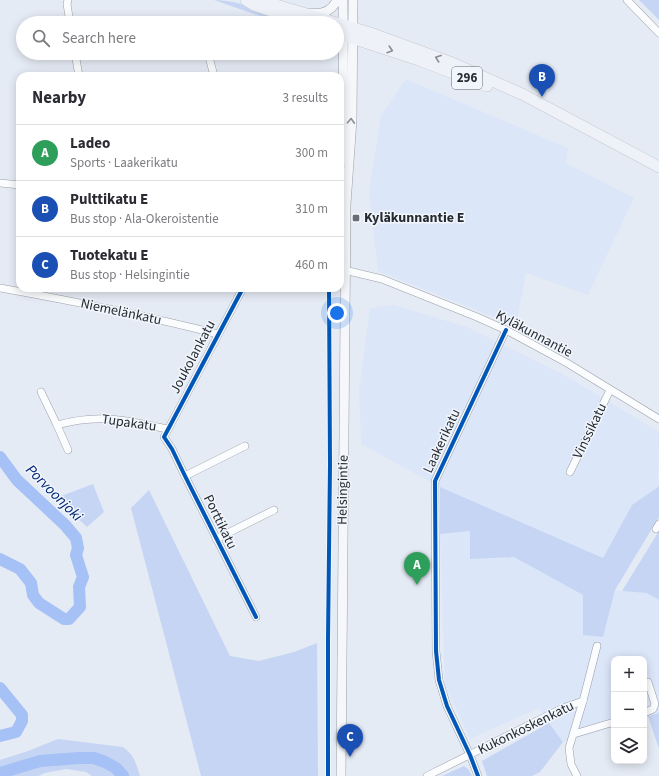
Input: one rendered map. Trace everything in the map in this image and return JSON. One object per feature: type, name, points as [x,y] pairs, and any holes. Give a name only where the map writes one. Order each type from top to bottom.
[{"type":"main road","name":"296","points":[[246,0],[254,5],[297,16]]},
{"type":"main road","name":"296","points":[[259,0],[300,16]]},
{"type":"main road","points":[[310,16],[326,12],[337,0]]},
{"type":"main road","name":"Helsingintie","points":[[343,0],[346,31],[344,76]]},
{"type":"main road","name":"Helsingintie","points":[[346,31],[353,0]]},
{"type":"main road","name":"296","points":[[346,31],[444,69],[579,125],[658,164]]},
{"type":"main road","name":"Helsingintie","points":[[344,180],[346,204],[344,247]]},
{"type":"main road","name":"Helsingintie","points":[[341,776],[343,292]]},
{"type":"street","points":[[68,0],[67,4],[69,16]]},
{"type":"street","points":[[627,0],[659,33]]},
{"type":"street","points":[[76,60],[78,72]]},
{"type":"street","points":[[210,60],[213,72]]},
{"type":"street","points":[[0,183],[16,185]]},
{"type":"street","name":"Kyläkunnantie","points":[[344,269],[382,278],[506,330],[567,363],[659,419]]},
{"type":"street","name":"Niemelänkatu","points":[[0,288],[16,291]]},
{"type":"street","name":"Niemelänkatu","points":[[22,292],[94,305],[218,334]]},
{"type":"street","name":"Joukolankatu","points":[[164,437],[241,292]]},
{"type":"street","name":"Laakerikatu","points":[[478,776],[447,706],[439,680],[436,651],[434,481],[506,330]]},
{"type":"street","name":"Vinssikatu","points":[[570,472],[610,390]]},
{"type":"street","points":[[41,392],[68,450]]},
{"type":"street","name":"Tupakatu","points":[[57,425],[77,420],[98,418],[130,420],[167,429]]},
{"type":"street","name":"Porttikatu","points":[[164,437],[186,476],[256,617]]},
{"type":"street","points":[[186,476],[245,446]]},
{"type":"street","points":[[216,539],[274,510]]},
{"type":"street","points":[[577,776],[571,764],[569,748],[597,646]]},
{"type":"street","points":[[647,712],[653,709],[655,704],[648,682]]},
{"type":"street","name":"Kukonkoskenkatu","points":[[427,776],[563,708],[583,701]]},
{"type":"street","points":[[574,734],[611,723]]},
{"type":"shaded area","points":[[214,0],[235,2],[276,16],[260,16]]},
{"type":"shaded area","points":[[639,0],[659,0],[659,20]]},
{"type":"shaded area","points":[[406,79],[568,148],[566,163],[634,198],[588,295],[526,273],[516,326],[378,271],[369,193],[381,115]]},
{"type":"shaded area","points":[[394,305],[467,327],[570,378],[659,432],[658,487],[632,505],[603,558],[440,487],[361,444],[359,390],[370,308]]},
{"type":"shaded area","points":[[93,484],[104,512],[87,527],[56,498]]},
{"type":"shaded area","points":[[659,485],[659,517],[615,590],[603,637],[583,635],[583,595],[514,557],[470,559],[470,531],[440,534],[440,487],[603,558],[632,505]]},
{"type":"shaded area","points":[[149,490],[230,656],[259,661],[294,652],[317,643],[318,776],[201,776],[131,508]]},
{"type":"shaded area","points":[[470,531],[471,559],[514,557],[583,595],[583,634],[603,637],[615,590],[647,593],[659,600],[659,713],[647,716],[647,656],[611,656],[611,728],[563,742],[539,708],[470,739],[445,685],[440,534]]},
{"type":"shaded area","points":[[659,531],[659,600],[647,593],[622,591]]},
{"type":"shaded area","points":[[659,713],[659,749],[648,716]]},
{"type":"shaded area","points":[[549,723],[563,742],[540,772],[532,776],[487,776],[482,761]]},
{"type":"shaded area","points":[[58,739],[123,747],[132,756],[140,776],[92,776],[86,772],[66,769],[45,773],[38,776],[0,776],[0,760]]},
{"type":"shaded area","points":[[464,766],[469,770],[472,776],[442,776]]},
{"type":"waterway","name":"Porvoonjoki","points":[[0,457],[17,480],[65,525],[76,538],[78,548],[76,555],[83,577],[79,587],[80,607],[69,619],[64,619],[39,603],[33,595],[31,583],[20,569],[0,559]]},
{"type":"waterway","name":"Porvoonjoki","points":[[0,688],[22,715],[22,721],[16,732],[0,736]]},
{"type":"waterway","name":"Porvoonjoki","points":[[0,773],[40,761],[94,758],[116,768],[123,776]]},
{"type":"cycle path","points":[[241,292],[164,437],[172,449],[256,617]]},
{"type":"cycle path","points":[[328,776],[330,465],[329,292]]},
{"type":"cycle path","points":[[478,776],[447,706],[439,680],[436,651],[435,481],[506,330]]},
{"type":"place","name":"Pulttikatu E","points":[[542,97]]},
{"type":"place","name":"Kyläkunnantie E","points":[[356,218]]},
{"type":"place","name":"Ladeo","points":[[417,585]]},
{"type":"place","name":"Tuotekatu E","points":[[350,757]]}]
